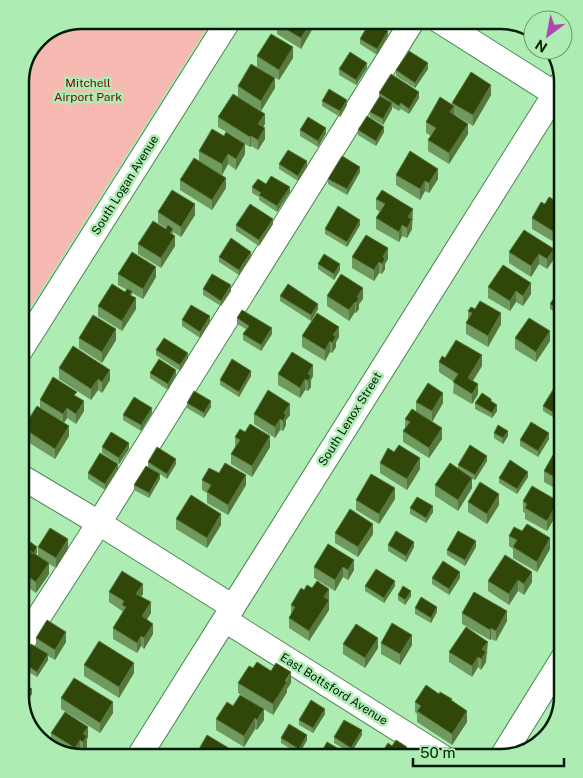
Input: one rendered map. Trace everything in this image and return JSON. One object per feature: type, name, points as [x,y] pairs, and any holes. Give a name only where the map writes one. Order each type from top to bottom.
[{"type":"street","name":"South Logan Avenue","points":[[29,337],[223,29]]},
{"type":"street","points":[[29,632],[407,29]]},
{"type":"street","points":[[454,29],[554,84]]},
{"type":"street","name":"South Lenox Street","points":[[144,749],[554,95]]},
{"type":"street","name":"East Bottsford Avenue","points":[[29,481],[99,523],[431,749]]},
{"type":"street","points":[[507,749],[554,673]]},
{"type":"green space","name":"Mitchell Airport Park","points":[[206,29],[29,309],[29,78],[34,58],[47,42],[55,36],[71,30]]},
{"type":"building","points":[[286,29],[306,29],[301,38]]},
{"type":"building","points":[[366,29],[385,29],[388,31],[377,49],[360,39]]},
{"type":"building","points":[[271,34],[293,47],[279,70],[257,56]]},
{"type":"building","points":[[409,51],[428,63],[415,83],[396,70]]},
{"type":"building","points":[[350,52],[367,63],[356,80],[339,69]]},
{"type":"building","points":[[251,64],[275,78],[261,101],[238,86]]},
{"type":"building","points":[[471,72],[491,85],[473,115],[452,103]]},
{"type":"building","points":[[391,74],[419,92],[409,109],[401,103],[399,106],[379,93]]},
{"type":"building","points":[[329,89],[347,100],[340,111],[322,101]]},
{"type":"building","points":[[233,94],[265,114],[258,124],[265,128],[258,140],[218,117]]},
{"type":"building","points":[[380,96],[392,103],[383,119],[370,112]]},
{"type":"building","points":[[440,97],[454,106],[450,112],[468,124],[449,153],[428,140],[436,128],[426,122]]},
{"type":"building","points":[[367,116],[384,127],[376,141],[358,130]]},
{"type":"building","points":[[308,117],[326,128],[318,141],[300,130]]},
{"type":"building","points":[[212,129],[224,136],[226,132],[245,144],[236,159],[228,154],[222,164],[199,151]]},
{"type":"building","points":[[288,150],[307,161],[298,176],[279,164]]},
{"type":"building","points":[[410,151],[438,169],[429,183],[425,181],[420,189],[396,175]]},
{"type":"building","points":[[342,156],[360,167],[347,189],[328,179]]},
{"type":"building","points":[[194,158],[226,178],[212,200],[180,180]]},
{"type":"building","points":[[271,176],[290,187],[277,206],[259,195],[261,193],[252,187],[258,179],[266,184]]},
{"type":"building","points":[[172,190],[195,204],[181,227],[158,212]]},
{"type":"building","points":[[382,190],[413,209],[408,217],[412,219],[407,228],[402,225],[399,232],[376,218],[385,204],[376,199]]},
{"type":"building","points":[[549,197],[554,200],[554,232],[532,218],[541,202],[545,204]]},
{"type":"building","points":[[250,204],[273,219],[259,240],[236,225]]},
{"type":"building","points":[[338,206],[360,220],[347,242],[325,229]]},
{"type":"building","points":[[153,221],[166,229],[168,225],[173,229],[170,233],[175,236],[161,258],[138,244]]},
{"type":"building","points":[[524,230],[554,249],[547,259],[539,254],[531,266],[509,252]]},
{"type":"building","points":[[366,235],[388,248],[383,257],[385,259],[382,264],[379,262],[374,270],[352,257]]},
{"type":"building","points":[[231,238],[251,252],[239,270],[219,257]]},
{"type":"building","points":[[132,252],[156,267],[143,289],[118,274]]},
{"type":"building","points":[[324,254],[340,264],[334,274],[318,264]]},
{"type":"building","points":[[503,265],[531,283],[523,296],[516,291],[510,301],[488,287]]},
{"type":"building","points":[[212,274],[231,285],[221,301],[203,289]]},
{"type":"building","points":[[341,274],[363,288],[357,297],[359,298],[356,303],[349,310],[327,296]]},
{"type":"building","points":[[112,284],[125,292],[127,289],[132,291],[130,295],[136,298],[122,321],[98,306]]},
{"type":"building","points":[[288,284],[318,304],[311,315],[280,296]]},
{"type":"building","points":[[554,298],[554,306],[550,304]]},
{"type":"building","points":[[480,301],[501,313],[488,336],[466,323],[472,313],[468,311],[471,307],[475,309]]},
{"type":"building","points":[[191,305],[210,316],[200,332],[182,320]]},
{"type":"building","points":[[242,310],[272,328],[261,345],[243,334],[249,326],[237,318]]},
{"type":"building","points":[[317,313],[339,327],[333,335],[336,337],[332,343],[330,341],[325,350],[302,336]]},
{"type":"building","points":[[93,315],[116,329],[102,352],[79,338]]},
{"type":"building","points":[[529,318],[550,331],[536,352],[515,338]]},
{"type":"building","points":[[164,338],[188,353],[180,365],[156,350]]},
{"type":"building","points":[[456,340],[482,355],[468,378],[478,384],[472,394],[453,382],[458,374],[439,362],[442,356],[445,358]]},
{"type":"building","points":[[73,346],[110,370],[102,382],[98,379],[91,389],[59,368]]},
{"type":"building","points":[[292,352],[313,365],[308,374],[311,376],[308,381],[305,379],[300,388],[278,374]]},
{"type":"building","points":[[159,359],[176,370],[168,384],[150,373]]},
{"type":"building","points":[[232,359],[251,371],[239,392],[220,380]]},
{"type":"building","points":[[53,377],[77,392],[74,395],[84,401],[76,414],[67,408],[63,414],[40,400]]},
{"type":"building","points":[[428,383],[443,393],[432,411],[416,402]]},
{"type":"building","points":[[554,388],[554,413],[543,406]]},
{"type":"building","points":[[268,390],[290,404],[284,413],[286,415],[283,421],[280,419],[275,427],[254,414]]},
{"type":"building","points":[[194,391],[211,401],[204,413],[187,403]]},
{"type":"building","points":[[482,393],[497,405],[492,413],[475,403]]},
{"type":"building","points":[[134,397],[152,408],[141,425],[123,415]]},
{"type":"building","points":[[37,406],[69,426],[55,449],[29,432],[29,419]]},
{"type":"building","points":[[412,409],[442,428],[429,448],[403,431],[410,422],[405,419]]},
{"type":"building","points":[[531,422],[549,433],[538,451],[520,440]]},
{"type":"building","points":[[250,424],[270,436],[252,466],[231,454],[240,440],[235,437],[240,429],[245,432]]},
{"type":"building","points":[[498,425],[508,431],[503,438],[494,433]]},
{"type":"building","points":[[111,432],[129,443],[119,458],[102,447]]},
{"type":"building","points":[[399,445],[420,458],[407,479],[380,463],[388,448],[394,452]]},
{"type":"building","points":[[470,445],[487,456],[475,475],[458,465]]},
{"type":"building","points":[[157,447],[176,459],[167,474],[148,462]]},
{"type":"building","points":[[100,453],[118,464],[105,484],[88,473]]},
{"type":"building","points":[[553,455],[554,456],[554,477],[544,471]]},
{"type":"building","points":[[510,460],[528,472],[517,489],[499,478]]},
{"type":"building","points":[[225,463],[246,475],[228,505],[207,492],[211,485],[202,480],[209,468],[219,473]]},
{"type":"building","points":[[450,463],[472,478],[458,500],[435,485]]},
{"type":"building","points":[[146,466],[160,474],[149,493],[134,485]]},
{"type":"building","points":[[371,474],[395,488],[379,514],[356,500]]},
{"type":"building","points":[[480,482],[499,494],[487,514],[468,502]]},
{"type":"building","points":[[532,486],[554,499],[554,508],[547,521],[525,508],[527,504],[523,501]]},
{"type":"building","points":[[191,495],[221,514],[207,538],[176,519]]},
{"type":"building","points":[[417,497],[433,506],[426,518],[410,508]]},
{"type":"building","points":[[350,509],[373,524],[358,547],[335,533]]},
{"type":"building","points":[[527,524],[550,538],[537,562],[513,547],[517,540],[509,536],[514,527],[522,531]]},
{"type":"building","points":[[50,528],[68,539],[56,558],[38,547]]},
{"type":"building","points":[[396,531],[414,542],[406,556],[388,545]]},
{"type":"building","points":[[458,531],[476,541],[465,560],[447,550]]},
{"type":"building","points":[[29,541],[37,547],[33,554],[29,552]]},
{"type":"building","points":[[328,544],[354,560],[348,570],[343,567],[335,580],[314,567]]},
{"type":"building","points":[[29,550],[49,563],[36,582],[29,577]]},
{"type":"building","points":[[505,555],[532,572],[524,584],[518,580],[509,594],[488,581]]},
{"type":"building","points":[[443,561],[460,572],[449,589],[432,578]]},
{"type":"building","points":[[376,569],[395,581],[384,598],[365,586]]},
{"type":"building","points":[[122,571],[143,584],[136,594],[151,602],[142,616],[153,624],[144,638],[141,636],[137,643],[113,628],[126,607],[122,605],[124,601],[109,592]]},
{"type":"building","points":[[317,581],[329,589],[324,597],[329,600],[309,631],[289,618],[295,607],[291,605],[301,588],[304,590],[307,585],[312,588]]},
{"type":"building","points":[[403,586],[411,591],[405,600],[398,595]]},
{"type":"building","points":[[474,592],[507,611],[496,631],[491,628],[490,630],[462,613]]},
{"type":"building","points":[[421,597],[437,607],[431,618],[415,608]]},
{"type":"building","points":[[47,620],[66,632],[55,650],[36,638]]},
{"type":"building","points":[[392,623],[412,635],[400,654],[381,643]]},
{"type":"building","points":[[356,624],[378,638],[365,658],[343,644]]},
{"type":"building","points":[[466,627],[488,642],[482,649],[486,652],[481,659],[478,657],[472,666],[449,652]]},
{"type":"building","points":[[99,641],[134,663],[119,687],[84,665]]},
{"type":"building","points":[[31,644],[48,654],[37,672],[29,667],[29,647]]},
{"type":"building","points":[[257,662],[271,671],[276,663],[291,672],[273,704],[238,683],[249,666],[253,668]]},
{"type":"building","points":[[74,678],[113,702],[100,723],[61,698]]},
{"type":"building","points":[[426,685],[439,694],[440,692],[452,699],[467,711],[452,734],[417,711],[421,706],[415,702]]},
{"type":"building","points":[[240,695],[264,709],[257,720],[255,718],[244,736],[216,719],[227,702],[233,706]]},
{"type":"building","points":[[311,700],[325,709],[313,728],[299,720]]},
{"type":"building","points":[[65,712],[88,727],[83,734],[87,736],[83,742],[80,740],[75,748],[51,733]]},
{"type":"building","points":[[344,720],[362,730],[351,748],[334,737]]},
{"type":"building","points":[[289,724],[307,735],[299,749],[281,738]]},
{"type":"building","points":[[207,735],[230,749],[199,749]]},
{"type":"building","points":[[396,740],[407,747],[406,749],[384,749],[388,743],[392,746]]},
{"type":"building","points":[[327,742],[339,749],[323,749]]}]
